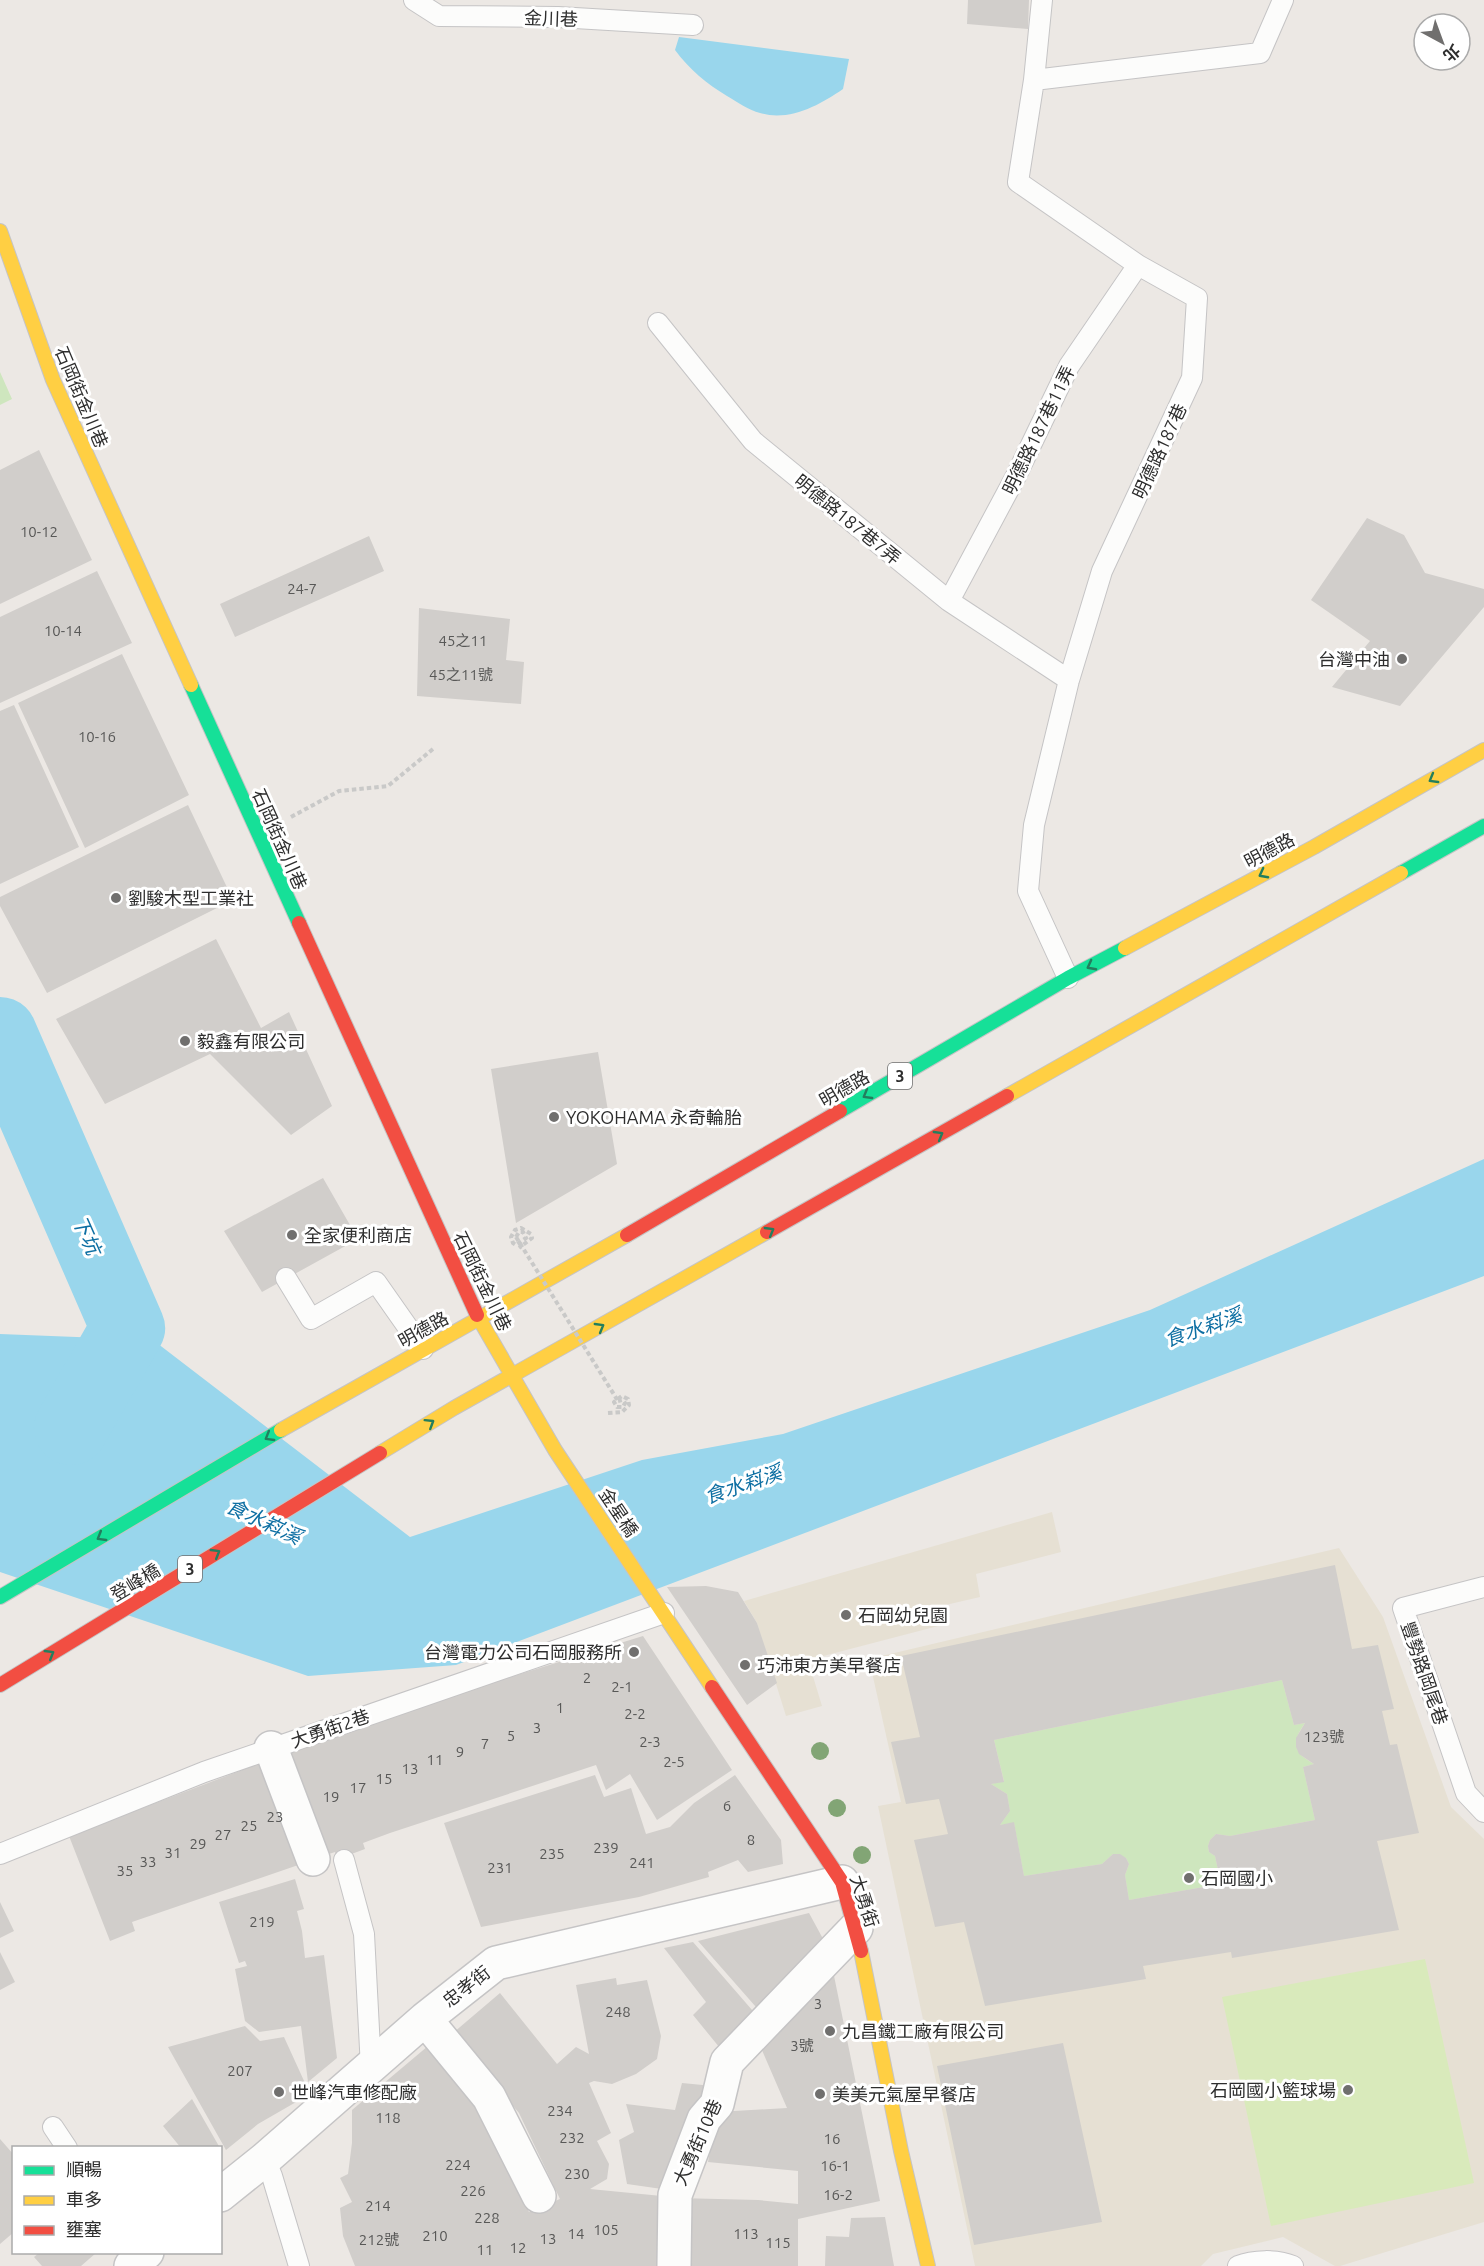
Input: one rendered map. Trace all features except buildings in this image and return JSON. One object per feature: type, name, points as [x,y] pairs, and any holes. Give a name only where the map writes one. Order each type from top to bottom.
[{"type":"main road","name":"石岡街金川巷","points":[[0,231],[53,380],[259,835],[479,1318],[555,1450]]},
{"type":"main road","name":"明德路","points":[[0,1597],[319,1407],[532,1290],[1068,978],[1314,847],[1484,750]]},
{"type":"main road","name":"3","points":[[512,1377],[1484,826]]},
{"type":"main road","name":"登峰橋","points":[[0,1685],[454,1408],[512,1377]]},
{"type":"main road","name":"金星橋","points":[[555,1450],[652,1595]]},
{"type":"main road","name":"大勇街","points":[[652,1595],[843,1882],[856,1928],[901,2151],[928,2266]]},
{"type":"street","points":[[271,1748],[328,1859]]},
{"type":"street","name":"忠孝街","points":[[222,2193],[371,2068],[425,2019],[496,1963],[843,1882]]},
{"type":"street","name":"大勇街10巷","points":[[674,2266],[675,2195],[704,2120],[717,2104],[727,2062],[856,1928]]},
{"type":"street","points":[[425,2019],[489,2097],[538,2196]]},
{"type":"lane","name":"金川巷","points":[[414,0],[439,16],[558,17],[693,25]]},
{"type":"lane","name":"明德路187巷","points":[[1042,0],[1034,80],[1018,182],[1138,265],[1197,298],[1192,378],[1102,571],[1069,680],[1034,825],[1028,891],[1068,978]]},
{"type":"lane","points":[[1034,80],[1260,52],[1283,0]]},
{"type":"lane","name":"明德路187巷11弄","points":[[949,601],[1017,474],[1069,366],[1138,265]]},
{"type":"lane","name":"明德路187巷7弄","points":[[658,323],[753,441],[949,601],[1069,680]]},
{"type":"lane","points":[[286,1278],[311,1319],[376,1282],[423,1349]]},
{"type":"lane","name":"豐勢路岡尾巷","points":[[1484,1587],[1403,1608],[1466,1793],[1484,1812]]},
{"type":"lane","name":"大勇街2巷","points":[[0,1854],[204,1772],[664,1613]]},
{"type":"lane","points":[[328,1859],[364,1934],[371,2068]]},
{"type":"lane","points":[[53,2127],[67,2146]]},
{"type":"lane","points":[[265,2159],[299,2266]]},
{"type":"lane","points":[[1238,2266],[1249,2262],[1285,2263],[1293,2266]]},
{"type":"path","points":[[259,835],[339,791],[388,786],[433,749]]},
{"type":"path","points":[[519,1248],[532,1238],[531,1234],[521,1228],[515,1230],[511,1237],[513,1243],[516,1245],[526,1238],[523,1232],[519,1232],[516,1238],[618,1401],[622,1400],[625,1403],[622,1407],[616,1407],[614,1402],[622,1396],[628,1399],[629,1405],[622,1412],[608,1413]]},
{"type":"shaded area","name":"石岡幼兒園","points":[[1052,1512],[1061,1552],[976,1574],[980,1597],[937,1607],[942,1625],[808,1660],[822,1706],[786,1716],[757,1623],[744,1601]]},
{"type":"shaded area","name":"石岡國小","points":[[1339,1548],[1383,1617],[1451,1807],[1484,1839],[1484,2222],[1340,2266],[1335,2266],[1283,2237],[1213,2254],[1201,2266],[975,2266],[878,1806],[901,1802],[869,1659]]},
{"type":"green space","points":[[0,372],[12,399],[0,405]]},
{"type":"green space","points":[[1282,1680],[1294,1725],[1305,1723],[1296,1741],[1296,1747],[1302,1756],[1314,1764],[1303,1767],[1315,1820],[1230,1836],[1216,1834],[1208,1846],[1209,1852],[1215,1856],[1221,1884],[1129,1900],[1125,1875],[1129,1864],[1126,1858],[1113,1854],[1102,1864],[1024,1876],[1014,1823],[1000,1825],[1010,1811],[1007,1794],[991,1784],[1004,1781],[994,1740]]},
{"type":"green space","name":"石岡國小籃球場","points":[[1425,1959],[1474,2183],[1271,2226],[1222,1997]]},
{"type":"water","points":[[679,37],[849,59],[843,89],[814,106],[793,114],[760,113],[743,106],[692,70],[675,50]]},
{"type":"water","name":"食水嵙溪","points":[[1484,1159],[1484,1276],[456,1665],[308,1676],[0,1572],[0,1334],[153,1340],[410,1537],[642,1460],[783,1434],[1150,1310]]},
{"type":"waterway","name":"下坑","points":[[0,1034],[128,1328],[71,1428]]},
{"type":"traffic: fast","points":[[191,685],[299,923]]},
{"type":"traffic: fast","points":[[1401,873],[1484,826]]},
{"type":"traffic: fast","points":[[840,1111],[1068,978],[1125,948]]},
{"type":"traffic: fast","points":[[0,1597],[281,1430]]},
{"type":"traffic: slow","points":[[0,231],[53,380],[191,685]]},
{"type":"traffic: slow","points":[[1125,948],[1314,847],[1484,750]]},
{"type":"traffic: slow","points":[[1007,1096],[1401,873]]},
{"type":"traffic: slow","points":[[380,1453],[454,1408],[767,1232]]},
{"type":"traffic: slow","points":[[281,1430],[627,1235]]},
{"type":"traffic: slow","points":[[477,1315],[555,1450],[712,1687]]},
{"type":"traffic: slow","points":[[861,1951],[901,2151],[928,2266]]},
{"type":"traffic: jam","points":[[299,923],[477,1315]]},
{"type":"traffic: jam","points":[[767,1232],[1007,1096]]},
{"type":"traffic: jam","points":[[627,1235],[840,1111]]},
{"type":"traffic: jam","points":[[0,1685],[380,1453]]},
{"type":"traffic: jam","points":[[712,1687],[842,1882],[861,1951]]},
{"type":"place","name":"台灣中油","points":[[1402,659]]},
{"type":"place","name":"劉駿木型工業社","points":[[116,898]]},
{"type":"place","name":"毅鑫有限公司","points":[[185,1041]]},
{"type":"place","name":"YOKOHAMA 永奇輪胎","points":[[554,1117]]},
{"type":"place","name":"全家便利商店","points":[[292,1235]]},
{"type":"place","name":"石岡幼兒園","points":[[846,1615]]},
{"type":"place","name":"台灣電力公司石岡服務所","points":[[634,1652]]},
{"type":"place","name":"巧沛東方美早餐店","points":[[745,1665]]},
{"type":"place","name":"石岡國小","points":[[1189,1878]]},
{"type":"place","name":"九昌鐵工廠有限公司","points":[[830,2031]]},
{"type":"place","name":"石岡國小籃球場","points":[[1348,2090]]},
{"type":"place","name":"世峰汽車修配廠","points":[[279,2092]]},
{"type":"place","name":"美美元氣屋早餐店","points":[[820,2094]]}]
